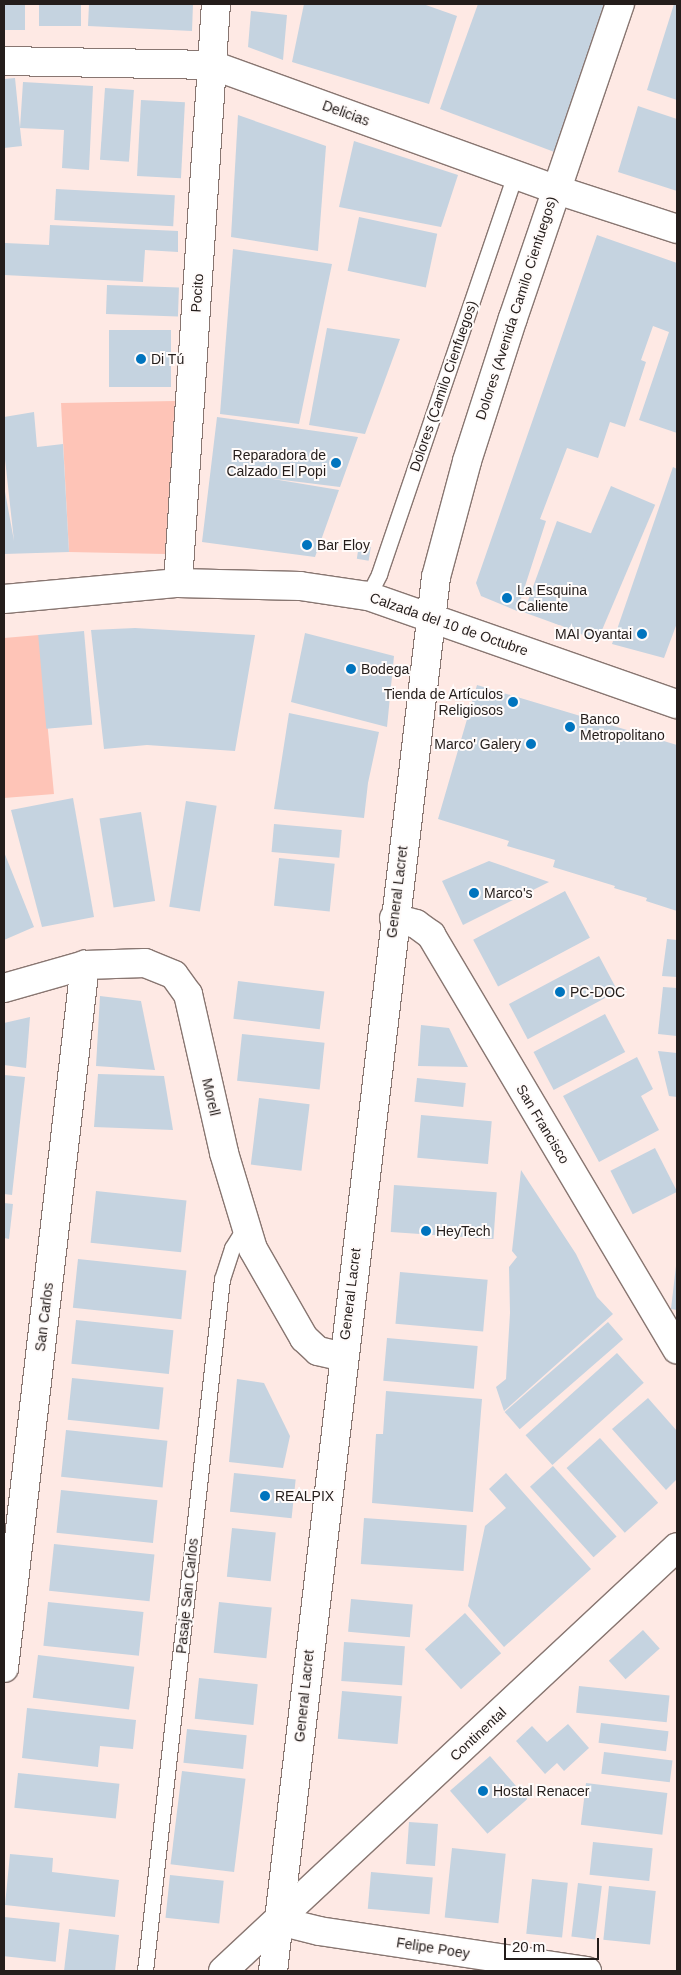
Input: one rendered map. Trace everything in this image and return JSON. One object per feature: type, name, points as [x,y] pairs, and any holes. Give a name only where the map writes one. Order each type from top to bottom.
[{"type":"street","name":"Pocito","points":[[178,583],[216,4]]},
{"type":"street","name":"Dolores (Avenida Camilo Cienfuegos)","points":[[430,617],[436,578],[467,461],[554,189],[620,4]]},
{"type":"street","name":"Delicias","points":[[4,61],[212,65],[514,175],[677,229]]},
{"type":"street","name":"Calzada del 10 de Octubre","points":[[4,599],[178,583],[300,586],[368,596],[677,704]]},
{"type":"street","name":"General Lacret","points":[[273,1971],[430,617]]},
{"type":"street","name":"San Francisco","points":[[394,918],[416,924],[431,935],[677,1349]]},
{"type":"street","name":"Morell","points":[[4,988],[85,965],[145,963],[174,976],[188,994],[224,1153],[253,1249],[304,1338],[318,1351],[343,1357]]},
{"type":"street","name":"San Carlos","points":[[4,1668],[85,965]]},
{"type":"street","name":"Continental","points":[[223,1971],[279,1921],[677,1547]]},
{"type":"street","name":"Felipe Poey","points":[[279,1921],[319,1931],[587,1971]]},
{"type":"lane","name":"Dolores (Camilo Cienfuegos)","points":[[368,596],[514,175]]},
{"type":"lane","name":"Pasaje San Carlos","points":[[145,1971],[222,1279],[232,1248],[245,1226]]},
{"type":"shaded area","points":[[175,401],[165,554],[69,552],[61,403]]},
{"type":"shaded area","points":[[39,635],[54,794],[4,798],[4,638]]},
{"type":"building","points":[[4,4],[25,4],[25,30],[4,30]]},
{"type":"building","points":[[39,4],[81,4],[81,26],[39,26]]},
{"type":"building","points":[[89,4],[193,4],[192,31],[88,26]]},
{"type":"building","points":[[304,4],[423,4],[457,16],[429,104],[292,62]]},
{"type":"building","points":[[478,4],[607,4],[557,153],[440,109]]},
{"type":"building","points":[[674,4],[677,4],[677,100],[647,90]]},
{"type":"building","points":[[251,11],[287,15],[283,60],[248,47]]},
{"type":"building","points":[[15,78],[22,146],[4,148],[4,79]]},
{"type":"building","points":[[23,82],[93,86],[89,170],[62,168],[64,130],[20,128]]},
{"type":"building","points":[[105,88],[134,90],[129,162],[100,160]]},
{"type":"building","points":[[141,100],[185,102],[181,178],[137,176]]},
{"type":"building","points":[[638,106],[677,119],[677,191],[618,172]]},
{"type":"building","points":[[238,115],[326,146],[318,251],[231,237]]},
{"type":"building","points":[[354,141],[458,175],[441,227],[339,207]]},
{"type":"building","points":[[56,189],[175,195],[173,226],[54,220]]},
{"type":"building","points":[[359,217],[437,234],[426,287],[348,271]]},
{"type":"building","points":[[50,225],[178,231],[178,252],[145,250],[143,282],[4,275],[5,243],[49,245]]},
{"type":"building","points":[[597,235],[677,263],[677,433],[639,420],[669,332],[653,326],[641,360],[646,362],[625,427],[610,422],[598,458],[567,448],[540,519],[546,521],[517,611],[481,596],[476,583]]},
{"type":"building","points":[[233,249],[332,264],[299,424],[220,414]]},
{"type":"building","points":[[107,285],[179,288],[178,316],[106,314]]},
{"type":"building","points":[[327,328],[400,339],[365,434],[309,425]]},
{"type":"building","name":"Di Tú","points":[[109,330],[171,330],[171,387],[109,387]]},
{"type":"building","points":[[34,412],[37,447],[63,444],[69,552],[4,554],[4,486],[14,541],[4,450],[4,417]]},
{"type":"building","points":[[217,417],[358,437],[340,487],[267,478],[339,490],[315,557],[202,542]]},
{"type":"building","points":[[673,467],[677,469],[677,623],[664,658],[612,644]]},
{"type":"building","points":[[611,486],[655,505],[597,641],[553,622]]},
{"type":"building","points":[[557,521],[593,534],[560,625],[524,612]]},
{"type":"building","points":[[359,545],[371,547],[369,561],[357,559]]},
{"type":"building","points":[[135,628],[255,635],[235,751],[147,745],[104,749],[91,630]]},
{"type":"building","points":[[84,631],[92,725],[46,729],[38,635]]},
{"type":"building","points":[[305,633],[394,656],[387,727],[291,702]]},
{"type":"building","points":[[477,685],[677,745],[677,911],[646,901],[647,898],[614,888],[615,886],[553,867],[555,860],[507,846],[509,841],[438,819]]},
{"type":"building","points":[[289,713],[379,732],[368,783],[364,818],[274,809]]},
{"type":"building","points":[[73,798],[94,917],[42,927],[11,810]]},
{"type":"building","points":[[186,801],[217,806],[200,912],[169,907]]},
{"type":"building","points":[[141,812],[155,901],[114,907],[100,819]]},
{"type":"building","points":[[274,824],[342,830],[339,858],[272,852]]},
{"type":"building","points":[[4,852],[34,927],[4,940]]},
{"type":"building","points":[[279,858],[335,864],[330,912],[274,906]]},
{"type":"building","points":[[489,861],[549,882],[463,925],[442,881]]},
{"type":"building","points":[[565,891],[590,938],[498,987],[473,940]]},
{"type":"building","points":[[667,939],[677,940],[677,977],[662,976]]},
{"type":"building","points":[[599,956],[618,991],[528,1039],[509,1004]]},
{"type":"building","points":[[238,981],[324,992],[320,1029],[233,1019]]},
{"type":"building","points":[[663,987],[677,988],[677,1036],[658,1034]]},
{"type":"building","points":[[100,996],[141,1001],[155,1070],[96,1066]]},
{"type":"building","points":[[605,1014],[625,1052],[554,1090],[533,1052]]},
{"type":"building","points":[[30,1017],[26,1068],[4,1065],[4,1023]]},
{"type":"building","points":[[421,1025],[449,1028],[468,1067],[418,1066]]},
{"type":"building","points":[[242,1034],[325,1043],[320,1089],[237,1081]]},
{"type":"building","points":[[658,1051],[677,1053],[677,1097],[669,1096]]},
{"type":"building","points":[[637,1057],[653,1089],[641,1096],[659,1130],[599,1162],[563,1096]]},
{"type":"building","points":[[98,1074],[164,1076],[173,1130],[94,1127]]},
{"type":"building","points":[[4,1075],[25,1077],[12,1195],[4,1194]]},
{"type":"building","points":[[417,1078],[466,1083],[463,1107],[414,1102]]},
{"type":"building","points":[[259,1098],[310,1104],[301,1171],[251,1165]]},
{"type":"building","points":[[421,1115],[492,1121],[488,1164],[417,1158]]},
{"type":"building","points":[[655,1148],[677,1192],[633,1214],[610,1171]]},
{"type":"building","points":[[521,1170],[576,1254],[597,1297],[613,1314],[504,1411],[496,1387],[506,1379],[510,1313],[509,1267],[517,1257],[512,1251]]},
{"type":"building","points":[[394,1185],[497,1192],[493,1239],[391,1232]]},
{"type":"building","points":[[96,1191],[187,1201],[181,1252],[91,1243]]},
{"type":"building","points":[[4,1203],[13,1204],[9,1239],[4,1238]]},
{"type":"building","points":[[78,1259],[186,1270],[181,1319],[73,1308]]},
{"type":"building","points":[[677,1266],[677,1310],[671,1309]]},
{"type":"building","points":[[400,1272],[488,1280],[483,1331],[395,1324]]},
{"type":"building","points":[[76,1320],[173,1330],[169,1374],[71,1364]]},
{"type":"building","points":[[608,1322],[623,1339],[520,1429],[505,1412]]},
{"type":"building","points":[[387,1338],[478,1346],[474,1389],[383,1381]]},
{"type":"building","points":[[617,1353],[644,1383],[552,1465],[526,1435]]},
{"type":"building","points":[[72,1378],[163,1388],[159,1429],[68,1420]]},
{"type":"building","points":[[237,1379],[264,1383],[290,1436],[283,1468],[229,1462]]},
{"type":"building","points":[[386,1391],[482,1399],[473,1512],[372,1503],[376,1434],[383,1434]]},
{"type":"building","points":[[648,1398],[677,1431],[677,1479],[666,1490],[612,1429]]},
{"type":"building","points":[[66,1430],[167,1441],[163,1487],[61,1477]]},
{"type":"building","points":[[600,1438],[658,1503],[625,1533],[567,1468]]},
{"type":"building","points":[[553,1466],[617,1537],[594,1557],[530,1487]]},
{"type":"building","points":[[234,1473],[296,1479],[292,1518],[230,1512]]},
{"type":"building","points":[[506,1473],[591,1569],[504,1647],[468,1606],[485,1526],[506,1508],[489,1489]]},
{"type":"building","points":[[61,1490],[157,1500],[153,1543],[57,1533]]},
{"type":"building","points":[[364,1518],[467,1525],[464,1571],[361,1564]]},
{"type":"building","points":[[232,1528],[276,1533],[271,1581],[227,1577]]},
{"type":"building","points":[[54,1544],[154,1555],[150,1601],[49,1591]]},
{"type":"building","points":[[351,1599],[413,1604],[410,1637],[348,1632]]},
{"type":"building","points":[[48,1602],[143,1612],[139,1656],[43,1646]]},
{"type":"building","points":[[219,1602],[272,1608],[266,1658],[214,1653]]},
{"type":"building","points":[[465,1613],[501,1653],[461,1689],[425,1649]]},
{"type":"building","points":[[643,1630],[660,1649],[626,1679],[609,1661]]},
{"type":"building","points":[[344,1642],[405,1646],[402,1685],[341,1681]]},
{"type":"building","points":[[38,1655],[134,1667],[129,1710],[33,1698]]},
{"type":"building","points":[[199,1678],[258,1684],[253,1725],[195,1719]]},
{"type":"building","points":[[579,1686],[670,1696],[667,1722],[576,1713]]},
{"type":"building","points":[[342,1691],[402,1696],[398,1744],[338,1739]]},
{"type":"building","points":[[27,1708],[136,1720],[133,1749],[100,1746],[98,1767],[22,1758]]},
{"type":"building","points":[[601,1723],[668,1731],[666,1751],[599,1743]]},
{"type":"building","points":[[568,1724],[589,1748],[564,1771],[557,1763],[545,1774],[516,1741],[532,1726],[547,1742]]},
{"type":"building","points":[[187,1729],[247,1735],[243,1769],[183,1763]]},
{"type":"building","points":[[604,1752],[672,1760],[670,1782],[601,1774]]},
{"type":"building","points":[[490,1756],[527,1799],[487,1834],[450,1791]]},
{"type":"building","points":[[182,1771],[246,1779],[234,1872],[171,1864]]},
{"type":"building","points":[[18,1773],[119,1784],[116,1818],[14,1808]]},
{"type":"building","points":[[586,1783],[667,1793],[662,1835],[581,1825]]},
{"type":"building","points":[[409,1822],[438,1824],[435,1866],[406,1864]]},
{"type":"building","points":[[593,1842],[653,1848],[649,1881],[590,1875]]},
{"type":"building","points":[[452,1848],[506,1854],[498,1923],[445,1918]]},
{"type":"building","points":[[10,1854],[53,1858],[52,1872],[119,1880],[115,1917],[5,1905]]},
{"type":"building","points":[[371,1872],[433,1877],[430,1914],[368,1909]]},
{"type":"building","points":[[170,1875],[224,1881],[219,1923],[166,1918]]},
{"type":"building","points":[[532,1879],[568,1883],[562,1937],[526,1934]]},
{"type":"building","points":[[578,1883],[602,1886],[595,1940],[571,1937]]},
{"type":"building","points":[[609,1886],[656,1891],[650,1945],[603,1940]]},
{"type":"building","points":[[4,1917],[60,1923],[56,1962],[4,1956]]},
{"type":"building","points":[[69,1929],[119,1935],[115,1971],[64,1971]]},
{"type":"place","name":"Di Tú","points":[[141,359]]},
{"type":"place","name":"Reparadora de Calzado El Popi","points":[[336,463]]},
{"type":"place","name":"Bar Eloy","points":[[307,545]]},
{"type":"place","name":"La Esquina Caliente","points":[[507,598]]},
{"type":"place","name":"MAI Oyantai","points":[[642,634]]},
{"type":"place","name":"Bodega","points":[[351,669]]},
{"type":"place","name":"Tienda de Artículos Religiosos","points":[[513,702]]},
{"type":"place","name":"Banco Metropolitano","points":[[570,727]]},
{"type":"place","name":"Marco' Galery","points":[[531,744]]},
{"type":"place","name":"Marco's","points":[[474,893]]},
{"type":"place","name":"PC-DOC","points":[[560,992]]},
{"type":"place","name":"HeyTech","points":[[426,1231]]},
{"type":"place","name":"REALPIX","points":[[265,1496]]},
{"type":"place","name":"Hostal Renacer","points":[[483,1791]]}]
